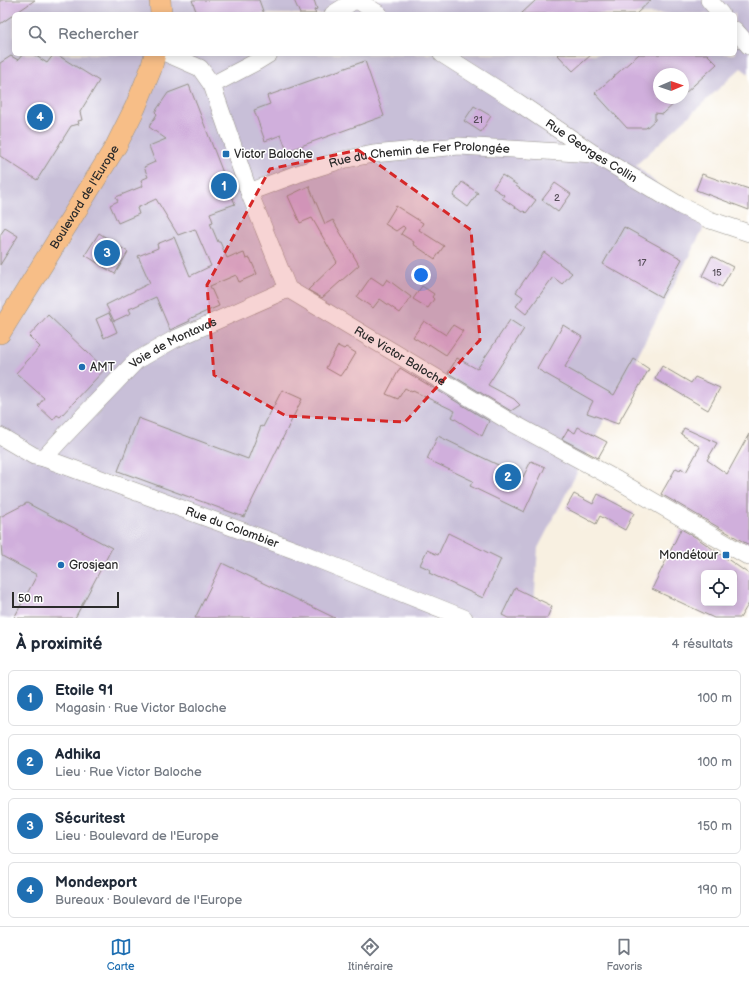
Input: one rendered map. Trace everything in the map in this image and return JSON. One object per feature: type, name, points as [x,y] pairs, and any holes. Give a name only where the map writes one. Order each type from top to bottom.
[{"type":"main road","points":[[160,0],[161,12]]},
{"type":"main road","name":"Boulevard de l'Europe","points":[[0,333],[116,146],[135,108],[154,56]]},
{"type":"street","points":[[336,12],[356,0],[376,12]]},
{"type":"street","points":[[709,0],[719,12]]},
{"type":"street","points":[[737,32],[749,46]]},
{"type":"street","points":[[173,56],[200,68],[212,85],[249,192],[288,289]]},
{"type":"street","points":[[212,85],[266,56]]},
{"type":"street","name":"Rue Georges Collin","points":[[445,56],[594,154],[681,206],[710,220],[749,233]]},
{"type":"street","name":"Rue du Chemin de Fer Prolongée","points":[[249,192],[297,174],[342,160],[373,154],[459,146],[594,154]]},
{"type":"street","name":"Voie de Montavas","points":[[44,458],[136,361],[173,340],[288,289]]},
{"type":"street","name":"Rue Victor Baloche","points":[[288,289],[507,420],[617,480],[749,557]]},
{"type":"street","name":"Rue du Colombier","points":[[0,436],[34,456],[44,458],[297,551],[464,618]]},
{"type":"highlighted area","points":[[358,150],[471,230],[480,340],[405,422],[286,416],[214,375],[207,285],[270,169]]},
{"type":"shaded area","points":[[0,0],[749,0],[749,74],[741,68],[636,165],[704,227],[538,548],[533,618],[0,618]]},
{"type":"building","points":[[0,0],[35,0],[18,12],[12,12],[12,16],[0,24]]},
{"type":"building","points":[[192,0],[259,0],[263,12],[196,12]]},
{"type":"building","points":[[294,0],[314,0],[317,9],[314,10],[315,12],[299,12]]},
{"type":"building","points":[[536,0],[651,0],[638,12],[523,12]]},
{"type":"building","points":[[11,56],[18,60],[21,56],[36,56],[47,63],[52,56],[59,56],[99,81],[80,112],[82,120],[78,121],[79,124],[71,126],[37,180],[0,156],[0,63]]},
{"type":"building","points":[[559,56],[590,56],[573,71]]},
{"type":"building","points":[[637,56],[709,56],[717,64],[689,90],[689,68],[653,68],[653,104],[674,104],[663,114],[655,113],[655,120],[646,128],[627,128],[595,93]]},
{"type":"building","points":[[365,61],[384,116],[287,151],[281,135],[265,141],[254,110],[270,104],[267,96]]},
{"type":"building","points":[[189,85],[235,204],[210,213],[213,222],[210,223],[227,258],[236,254],[236,256],[244,253],[246,259],[250,258],[257,274],[239,282],[236,275],[210,286],[219,306],[189,319],[190,321],[170,330],[156,297],[129,309],[131,313],[114,321],[106,305],[150,283],[138,256],[158,248],[157,244],[174,237],[190,276],[211,266],[195,229],[178,235],[156,199],[137,208],[139,214],[118,223],[110,205],[118,201],[116,197],[143,186],[141,180],[148,177],[144,167],[155,162],[149,146],[166,139],[149,127],[157,114],[155,112],[168,93]]},
{"type":"building","points":[[474,106],[491,116],[481,132],[464,121]]},
{"type":"building","points":[[702,174],[749,189],[749,210],[696,190]]},
{"type":"building","points":[[502,175],[536,200],[526,213],[524,211],[522,212],[502,198],[504,195],[493,188]]},
{"type":"building","points":[[462,182],[478,193],[468,207],[453,196]]},
{"type":"building","points":[[555,183],[571,194],[558,212],[542,200]]},
{"type":"building","points":[[309,186],[325,224],[333,220],[359,265],[322,298],[308,290],[337,262],[312,218],[300,223],[288,196]]},
{"type":"building","points":[[396,206],[423,223],[419,230],[444,246],[435,259],[413,244],[414,242],[401,234],[405,228],[403,226],[396,231],[385,224]]},
{"type":"building","points":[[624,227],[682,259],[661,297],[603,264]]},
{"type":"building","points":[[5,228],[18,236],[0,265],[0,235]]},
{"type":"building","points":[[99,233],[128,252],[115,274],[85,255]]},
{"type":"building","points":[[544,252],[572,273],[562,284],[553,277],[526,314],[516,306],[523,297],[516,292]]},
{"type":"building","points":[[712,256],[733,267],[722,287],[702,276]]},
{"type":"building","points":[[371,277],[383,285],[387,279],[411,297],[400,313],[380,299],[373,308],[357,297]]},
{"type":"building","points":[[422,286],[434,294],[432,297],[434,299],[428,308],[413,299]]},
{"type":"building","points":[[109,313],[117,332],[104,338],[96,319]]},
{"type":"building","name":"AMT","points":[[48,315],[105,369],[60,417],[57,415],[53,420],[38,406],[44,398],[16,373],[40,347],[29,336]]},
{"type":"building","points":[[510,320],[524,329],[488,385],[514,399],[520,405],[511,411],[448,373],[457,358],[477,369]]},
{"type":"building","points":[[424,321],[446,335],[453,325],[463,331],[446,355],[429,344],[428,346],[413,337]]},
{"type":"building","points":[[563,325],[582,337],[565,367],[614,395],[634,359],[649,369],[618,424],[587,413],[593,401],[537,368],[545,354],[547,354]]},
{"type":"building","points":[[338,346],[344,349],[346,347],[356,353],[346,370],[345,369],[340,376],[326,368]]},
{"type":"building","points":[[662,366],[691,383],[695,377],[720,388],[708,410],[655,379]]},
{"type":"building","points":[[400,368],[489,421],[482,436],[452,417],[455,411],[413,391],[412,392],[405,388],[398,399],[386,394]]},
{"type":"building","points":[[282,390],[302,399],[244,517],[118,471],[138,418],[248,459],[261,426],[263,427]]},
{"type":"building","points":[[578,427],[607,442],[598,458],[562,439],[568,429],[575,433]]},
{"type":"building","points":[[684,428],[717,443],[707,460],[727,474],[749,434],[749,545],[661,494],[676,468],[680,470],[681,468],[686,472],[700,447],[681,434]]},
{"type":"building","points":[[438,436],[523,477],[531,461],[545,467],[524,512],[470,486],[473,481],[427,459]]},
{"type":"building","points":[[574,494],[593,504],[598,494],[634,513],[625,530],[600,516],[596,524],[566,508]]},
{"type":"building","name":"Grosjean","points":[[27,503],[112,548],[75,618],[14,618],[37,575],[2,556],[0,517]]},
{"type":"building","points":[[681,529],[697,538],[749,574],[749,603],[740,618],[714,618],[652,589]]},
{"type":"building","points":[[448,533],[501,559],[483,598],[429,573],[431,570],[420,565],[427,550],[438,555]]},
{"type":"building","points":[[222,563],[335,618],[195,618]]},
{"type":"building","points":[[515,588],[552,606],[547,618],[508,618],[502,615]]},
{"type":"place","name":"Mondexport","points":[[40,117]]},
{"type":"place","name":"Victor Baloche","points":[[226,154]]},
{"type":"place","name":"Etoile 91","points":[[224,186]]},
{"type":"place","name":"Sécuritest","points":[[107,253]]},
{"type":"place","name":"AMT","points":[[82,367]]},
{"type":"place","name":"Adhika","points":[[508,477]]},
{"type":"place","name":"Mondétour","points":[[726,555]]},
{"type":"place","name":"Grosjean","points":[[61,565]]}]
